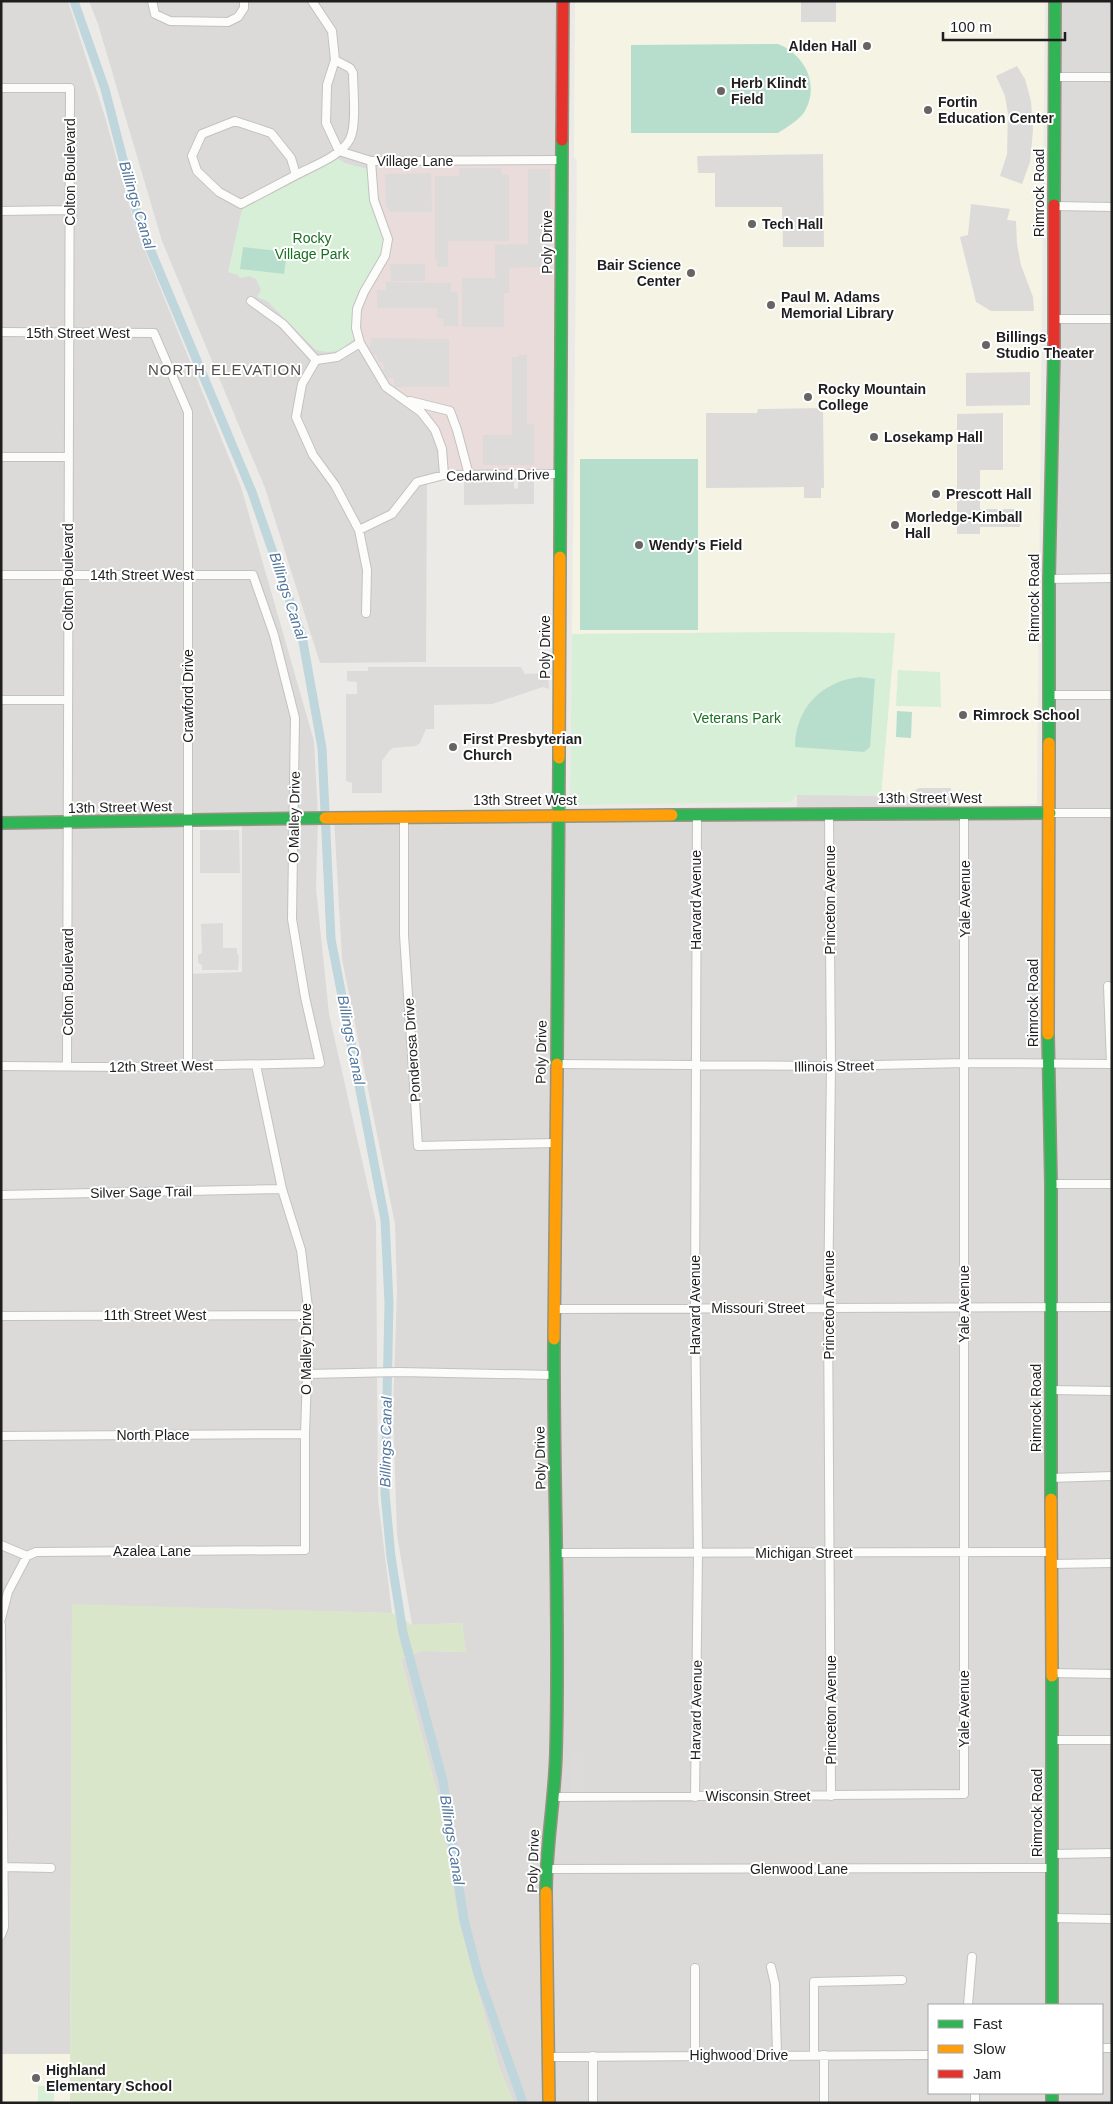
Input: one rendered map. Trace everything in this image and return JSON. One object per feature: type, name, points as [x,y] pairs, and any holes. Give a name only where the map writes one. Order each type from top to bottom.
[{"type":"street","points":[[152,1],[155,14],[170,21],[228,22],[238,16],[244,8],[244,1]]},
{"type":"street","points":[[312,1],[332,31],[336,60],[327,85],[326,123],[339,151]]},
{"type":"street","name":"Poly Drive","points":[[549,2103],[546,1870],[556,1753],[557,1553],[554,1375],[563,1]]},
{"type":"street","name":"Rimrock Road","points":[[1052,2004],[1051,1184],[1048,1063],[1049,579],[1055,319],[1055,1]]},
{"type":"street","points":[[296,175],[291,158],[271,133],[235,121],[202,134],[192,156],[197,172],[219,192],[241,204],[296,175],[339,151],[351,138],[353,124],[353,73],[350,68],[336,60]]},
{"type":"street","points":[[1055,77],[1112,77]]},
{"type":"street","name":"Colton Boulevard","points":[[1,88],[70,88],[67,1066]]},
{"type":"street","name":"Village Lane","points":[[339,151],[371,161],[562,160]]},
{"type":"street","points":[[371,161],[374,200],[388,239],[385,256],[364,292],[357,310],[356,328],[360,343],[386,387],[422,412],[434,430],[442,449],[444,475]]},
{"type":"street","points":[[1054,206],[1112,207]]},
{"type":"street","points":[[1,211],[69,210]]},
{"type":"street","points":[[251,300],[283,324],[316,360]]},
{"type":"street","points":[[1055,319],[1112,319]]},
{"type":"street","name":"15th Street West","points":[[1,332],[69,334],[154,333]]},
{"type":"street","name":"Crawford Drive","points":[[154,333],[188,412],[188,1066]]},
{"type":"street","points":[[316,360],[338,357],[360,343]]},
{"type":"street","points":[[316,360],[302,384],[296,417],[313,455],[335,485],[359,530],[367,570],[366,614]]},
{"type":"street","points":[[400,398],[450,411],[458,430],[469,475]]},
{"type":"street","points":[[1,457],[69,457]]},
{"type":"street","name":"Cedarwind Drive","points":[[359,530],[392,514],[417,482],[444,475],[561,474]]},
{"type":"street","name":"14th Street West","points":[[1,575],[253,575]]},
{"type":"street","name":"O Malley Drive","points":[[253,575],[274,635],[295,718],[292,919],[304,997],[320,1063]]},
{"type":"street","points":[[1049,579],[1112,578]]},
{"type":"street","points":[[1049,695],[1112,695]]},
{"type":"street","points":[[1,700],[68,700]]},
{"type":"street","points":[[1050,813],[1112,813]]},
{"type":"street","name":"13th Street West","points":[[1,823],[404,816],[1050,813]]},
{"type":"street","name":"Harvard Avenue","points":[[695,1797],[698,1554],[695,1308],[697,814]]},
{"type":"street","name":"Princeton Avenue","points":[[829,814],[830,1066],[828,1308],[831,1796]]},
{"type":"street","name":"Yale Avenue","points":[[964,814],[964,1794]]},
{"type":"street","name":"Ponderosa Drive","points":[[404,816],[404,935],[418,1146],[556,1143]]},
{"type":"street","points":[[1108,986],[1111,1064]]},
{"type":"street","name":"12th Street West","points":[[1,1066],[188,1066],[320,1063]]},
{"type":"street","name":"Illinois Street","points":[[556,1064],[830,1066],[965,1063],[1111,1064]]},
{"type":"street","name":"O Malley Drive","points":[[256,1065],[282,1189],[301,1250],[309,1315],[304,1434],[305,1550]]},
{"type":"street","points":[[1051,1184],[1112,1184]]},
{"type":"street","name":"Silver Sage Trail","points":[[1,1195],[282,1189]]},
{"type":"street","name":"Missouri Street","points":[[555,1309],[1112,1307]]},
{"type":"street","name":"11th Street West","points":[[1,1316],[309,1315]]},
{"type":"street","points":[[307,1374],[399,1372],[554,1375]]},
{"type":"street","points":[[1051,1390],[1112,1391]]},
{"type":"street","name":"North Place","points":[[1,1436],[304,1434]]},
{"type":"street","points":[[1050,1478],[1112,1476]]},
{"type":"street","points":[[1,1545],[26,1556],[8,1592],[1,1619]]},
{"type":"street","name":"Azalea Lane","points":[[26,1556],[36,1552],[305,1550]]},
{"type":"street","name":"Michigan Street","points":[[557,1553],[964,1554],[1112,1563]]},
{"type":"street","points":[[1,1625],[4,1867],[4,1927],[1,1935]]},
{"type":"street","points":[[1051,1673],[1112,1674]]},
{"type":"street","points":[[1051,1740],[1112,1740]]},
{"type":"street","name":"Wisconsin Street","points":[[553,1797],[964,1794]]},
{"type":"street","points":[[1052,1854],[1112,1854]]},
{"type":"street","points":[[4,1867],[51,1868]]},
{"type":"street","name":"Glenwood Lane","points":[[546,1870],[1052,1868]]},
{"type":"street","points":[[1052,1918],[1112,1919]]},
{"type":"street","points":[[968,2004],[972,1957]]},
{"type":"street","points":[[771,1967],[775,1984],[777,2055]]},
{"type":"street","points":[[695,1968],[695,2055]]},
{"type":"street","points":[[814,2055],[814,1982],[902,1980]]},
{"type":"street","points":[[824,2055],[824,2103]]},
{"type":"street","name":"Highwood Drive","points":[[549,2056],[928,2055]]},
{"type":"street","points":[[593,2056],[593,2103]]},
{"type":"shaded area","points":[[1,1],[68,1],[106,120],[135,226],[241,487],[314,741],[318,818],[316,888],[329,1014],[376,1222],[378,1500],[392,1613],[72,1605],[70,2054],[1,2054]],"holes":[[[189,820],[242,820],[242,972],[189,974]]]},
{"type":"shaded area","points":[[89,1],[563,1],[562,160],[388,239],[421,412],[442,449],[444,475],[427,479],[426,662],[320,663],[265,488],[162,241],[98,24]]},
{"type":"shaded area","name":"Rocky Mountain College","points":[[575,1],[1045,1],[1037,804],[880,808],[895,633],[572,634],[577,162],[574,156]]},
{"type":"shaded area","points":[[801,1],[836,1],[836,22],[801,22]]},
{"type":"shaded area","points":[[1055,1],[1112,1],[1112,2103],[514,2103],[499,2067],[458,1919],[439,1800],[401,1659],[422,1651],[466,1652],[462,1623],[412,1625],[397,1535],[393,1410],[397,1290],[395,1224],[342,959],[334,818],[1050,813]]},
{"type":"shaded area","points":[[1017,66],[1025,79],[1031,101],[1033,130],[1030,162],[1022,184],[1000,176],[1007,154],[1008,114],[1005,96],[996,76]]},
{"type":"shaded area","points":[[823,154],[824,247],[783,247],[782,207],[715,207],[715,173],[698,173],[697,156]]},
{"type":"shaded area","points":[[562,160],[561,474],[444,475],[442,449],[422,413],[400,398],[379,374],[360,343],[357,309],[381,265],[388,239],[377,207],[371,161]]},
{"type":"shaded area","points":[[460,168],[501,168],[502,174],[509,175],[509,241],[448,241],[448,267],[437,267],[437,261],[435,260],[435,176],[459,176]]},
{"type":"shaded area","points":[[528,169],[550,169],[550,254],[541,254],[541,267],[509,268],[509,293],[504,293],[504,327],[462,327],[462,278],[495,278],[495,245],[528,244]]},
{"type":"shaded area","points":[[431,173],[432,212],[390,212],[386,205],[385,174]]},
{"type":"shaded area","points":[[971,204],[1010,209],[1007,220],[1016,221],[1017,244],[1021,265],[1033,297],[1034,311],[991,311],[976,302],[960,237],[968,235]]},
{"type":"shaded area","points":[[390,264],[425,264],[425,281],[391,281]]},
{"type":"shaded area","points":[[386,282],[451,283],[451,292],[458,292],[458,326],[443,326],[444,319],[437,318],[437,308],[377,308],[377,290],[386,290]]},
{"type":"shaded area","points":[[371,338],[449,339],[449,387],[394,387],[394,378],[386,378],[380,370],[384,369],[383,362],[378,362],[377,355],[373,355],[369,347],[371,346]]},
{"type":"shaded area","points":[[519,355],[527,355],[527,424],[534,424],[534,465],[483,465],[483,435],[512,435],[512,357],[518,357]]},
{"type":"shaded area","points":[[1030,372],[1030,405],[966,406],[966,373]]},
{"type":"shaded area","points":[[823,408],[824,488],[821,488],[821,498],[804,498],[804,487],[706,488],[706,413],[757,413],[758,409]]},
{"type":"shaded area","points":[[1003,413],[1003,470],[980,470],[980,509],[1019,509],[1020,527],[980,527],[980,534],[957,534],[957,414]]},
{"type":"shaded area","points":[[518,478],[527,478],[527,481],[534,481],[534,504],[464,505],[464,482],[514,481],[514,488],[516,489],[518,488]]},
{"type":"shaded area","points":[[368,667],[521,667],[525,674],[548,673],[549,689],[543,687],[492,704],[434,705],[434,729],[426,729],[420,743],[416,746],[393,748],[382,761],[382,793],[352,793],[352,783],[346,781],[346,694],[357,694],[357,682],[347,681],[347,671],[368,671]]},
{"type":"shaded area","points":[[919,788],[951,788],[950,808],[797,807],[797,795],[907,796]]},
{"type":"shaded area","points":[[200,830],[239,830],[240,873],[200,873]]},
{"type":"shaded area","points":[[223,923],[223,948],[237,948],[237,954],[239,955],[238,970],[202,970],[202,965],[198,963],[198,955],[202,953],[201,924]]},
{"type":"shaded area","points":[[572,1752],[585,1752],[585,1791],[572,1791]]},
{"type":"shaded area","name":"Highland Elementary School","points":[[1,2054],[70,2054],[70,2103],[1,2103]]},
{"type":"green space","name":"Herb Klindt Field","points":[[778,44],[788,49],[803,64],[808,73],[811,93],[803,114],[778,133],[631,133],[631,45]]},
{"type":"green space","name":"Rocky Village Park","points":[[335,157],[345,163],[367,169],[370,196],[383,236],[383,247],[380,260],[358,295],[353,310],[354,339],[339,351],[327,352],[316,350],[267,301],[257,297],[261,290],[256,279],[249,276],[240,278],[238,275],[228,272],[242,209],[308,175]]},
{"type":"green space","points":[[243,247],[287,252],[284,274],[240,269]]},
{"type":"green space","name":"Wendy's Field","points":[[580,459],[698,459],[698,630],[580,630]]},
{"type":"green space","name":"Veterans Park","points":[[895,633],[881,795],[797,795],[790,802],[576,805],[570,799],[572,634]]},
{"type":"green space","points":[[898,670],[940,672],[941,707],[896,706]]},
{"type":"green space","points":[[860,677],[875,679],[870,747],[864,752],[795,747],[796,733],[800,720],[813,699],[834,684]]},
{"type":"green space","points":[[897,711],[912,712],[911,738],[896,737]]},
{"type":"green space","points":[[72,1604],[392,1613],[412,1625],[462,1623],[466,1652],[422,1651],[401,1659],[439,1800],[458,1919],[499,2067],[514,2103],[70,2103]]},
{"type":"green space","points":[[38,2086],[54,2086],[54,2103],[38,2103]]},
{"type":"waterway","name":"Billings Canal","points":[[74,1],[105,89],[140,225],[252,492],[302,636],[322,748],[331,939],[385,1220],[389,1303],[385,1493],[391,1557],[403,1633],[443,1781],[464,1920],[478,1974],[523,2103]]},
{"type":"traffic: fast","points":[[1054,205],[1055,1]]},
{"type":"traffic: fast","points":[[560,557],[562,140]]},
{"type":"traffic: fast","points":[[1049,743],[1049,579],[1054,351]]},
{"type":"traffic: fast","points":[[557,1064],[559,758]]},
{"type":"traffic: fast","points":[[672,815],[1050,813]]},
{"type":"traffic: fast","points":[[1,823],[325,818]]},
{"type":"traffic: fast","points":[[1048,1034],[1051,1184],[1051,1499]]},
{"type":"traffic: fast","points":[[546,1892],[547,1857],[555,1769],[557,1700],[554,1339]]},
{"type":"traffic: fast","points":[[1052,1676],[1052,2004]]},
{"type":"traffic: fast","points":[[1052,2094],[1052,2103]]},
{"type":"traffic: slow","points":[[559,758],[560,557]]},
{"type":"traffic: slow","points":[[1048,1034],[1049,743]]},
{"type":"traffic: slow","points":[[325,818],[672,815]]},
{"type":"traffic: slow","points":[[554,1339],[557,1064]]},
{"type":"traffic: slow","points":[[1051,1499],[1052,1676]]},
{"type":"traffic: slow","points":[[546,1892],[549,2103]]},
{"type":"traffic: jam","points":[[562,140],[563,1]]},
{"type":"traffic: jam","points":[[1054,205],[1054,351]]},
{"type":"place","name":"Alden Hall","points":[[867,46]]},
{"type":"place","name":"Herb Klindt Field","points":[[721,91]]},
{"type":"place","name":"Fortin Education Center","points":[[928,110]]},
{"type":"place","name":"Tech Hall","points":[[752,224]]},
{"type":"place","name":"Bair Science Center","points":[[691,273]]},
{"type":"place","name":"Paul M. Adams Memorial Library","points":[[771,305]]},
{"type":"place","name":"Billings Studio Theater","points":[[986,345]]},
{"type":"place","name":"Rocky Mountain College","points":[[808,397]]},
{"type":"place","name":"Losekamp Hall","points":[[874,437]]},
{"type":"place","name":"Prescott Hall","points":[[936,494]]},
{"type":"place","name":"Morledge-Kimball Hall","points":[[895,525]]},
{"type":"place","name":"Wendy's Field","points":[[639,545]]},
{"type":"place","name":"Rimrock School","points":[[963,715]]},
{"type":"place","name":"First Presbyterian Church","points":[[453,747]]},
{"type":"place","name":"Highland Elementary School","points":[[36,2078]]},
{"type":"district","name":"NORTH ELEVATION","points":[[225,370]]}]
